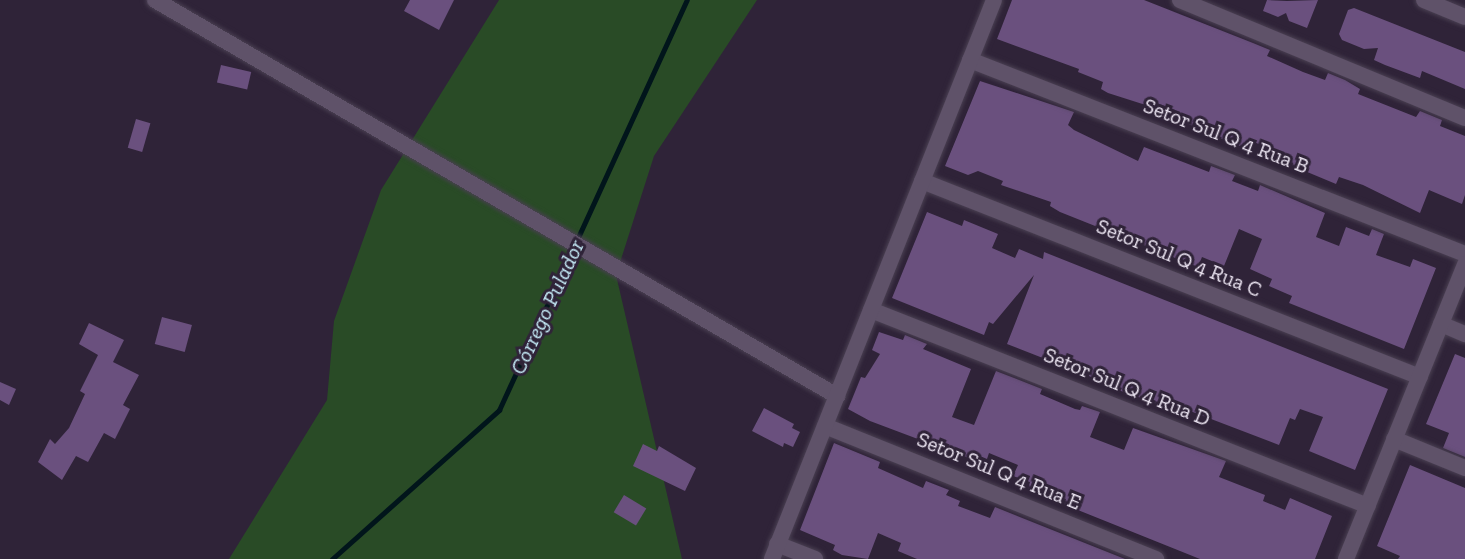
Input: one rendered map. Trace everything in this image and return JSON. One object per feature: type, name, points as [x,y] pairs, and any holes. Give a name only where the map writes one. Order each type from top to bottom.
[{"type":"street","points":[[155,0],[837,396]]},
{"type":"street","points":[[815,559],[775,551],[994,0]]},
{"type":"street","points":[[1180,0],[1465,118]]},
{"type":"street","points":[[1424,0],[1465,17]]},
{"type":"street","name":"Setor Sul Q 4 Rua B","points":[[970,60],[1465,254]]},
{"type":"street","name":"Setor Sul Q 4 Rua C","points":[[922,181],[1419,377]]},
{"type":"street","points":[[1346,559],[1465,264]]},
{"type":"street","name":"Setor Sul Q 4 Rua D","points":[[871,310],[1368,506]]},
{"type":"street","points":[[1441,324],[1465,334]]},
{"type":"street","name":"Setor Sul Q 4 Rua E","points":[[825,426],[1156,559]]},
{"type":"street","points":[[1394,440],[1465,468]]},
{"type":"green space","points":[[499,0],[757,0],[654,156],[616,275],[682,559],[229,559],[327,400],[334,321],[381,190]]},
{"type":"building","points":[[410,0],[454,0],[439,30],[404,11]]},
{"type":"building","points":[[1012,0],[1144,0],[1270,50],[1267,56],[1303,72],[1325,80],[1328,73],[1360,89],[1358,94],[1416,117],[1420,111],[1442,120],[1440,126],[1465,136],[1465,195],[1462,204],[1429,190],[1420,213],[1363,185],[1339,177],[1336,184],[1269,156],[1271,149],[1249,140],[1245,148],[1222,139],[1177,119],[1180,112],[1157,103],[1155,108],[1108,93],[1101,89],[1103,82],[1078,72],[1079,69],[997,39]]},
{"type":"building","points":[[1267,0],[1318,0],[1307,28],[1289,21],[1286,13],[1278,17],[1263,11]]},
{"type":"building","points":[[1354,8],[1465,52],[1465,89],[1422,71],[1420,78],[1385,65],[1374,60],[1378,48],[1364,49],[1342,40],[1339,34],[1348,10]]},
{"type":"building","points":[[221,65],[251,72],[247,90],[217,83]]},
{"type":"building","points":[[980,81],[1074,112],[1068,125],[1074,130],[1138,161],[1144,147],[1209,172],[1211,166],[1235,175],[1232,181],[1258,191],[1260,185],[1325,213],[1316,237],[1339,246],[1346,227],[1369,236],[1372,229],[1384,234],[1376,255],[1410,267],[1413,259],[1436,268],[1404,349],[1289,303],[1292,296],[1269,286],[1272,279],[1250,269],[1262,239],[1239,229],[1224,266],[1202,257],[1198,267],[1060,212],[1050,206],[1051,202],[1001,185],[1003,181],[978,171],[968,175],[945,166]]},
{"type":"building","points":[[136,119],[150,123],[142,152],[128,148]]},
{"type":"building","points":[[927,212],[962,226],[964,220],[998,234],[992,248],[1015,258],[1019,249],[1043,259],[1044,252],[1388,389],[1355,470],[1309,451],[1323,417],[1300,409],[1295,420],[1290,418],[1279,445],[1177,406],[1176,411],[1121,391],[1089,376],[1090,372],[1078,366],[1079,363],[1056,353],[1053,362],[1007,344],[1034,275],[993,324],[989,322],[984,335],[892,298]]},
{"type":"building","points":[[162,317],[192,325],[185,352],[155,344]]},
{"type":"building","points":[[89,323],[124,340],[113,362],[139,375],[123,405],[130,409],[115,439],[104,433],[88,462],[76,456],[62,480],[38,462],[50,439],[55,444],[69,428],[85,394],[80,391],[98,355],[79,344]]},
{"type":"building","points":[[879,332],[903,340],[905,335],[927,344],[923,349],[971,369],[952,417],[974,425],[996,371],[1042,389],[1040,394],[1075,409],[1080,410],[1082,406],[1100,412],[1090,437],[1124,450],[1133,428],[1226,461],[1219,477],[1265,495],[1263,501],[1285,510],[1290,498],[1332,516],[1315,559],[1200,559],[1028,490],[1030,482],[1013,476],[1018,465],[989,453],[987,459],[973,453],[971,459],[870,421],[848,409],[861,377],[865,378],[880,354],[872,350]]},
{"type":"building","points":[[1455,354],[1465,358],[1465,457],[1443,448],[1449,433],[1426,424]]},
{"type":"building","points":[[0,382],[16,389],[9,405],[0,400]]},
{"type":"building","points":[[764,408],[794,424],[792,428],[800,432],[793,447],[784,443],[783,447],[752,431]]},
{"type":"building","points":[[834,443],[880,462],[878,468],[923,488],[926,481],[949,490],[946,495],[960,501],[958,506],[990,518],[995,507],[1125,559],[917,559],[898,551],[901,543],[878,533],[868,559],[842,555],[833,550],[835,545],[800,530]]},
{"type":"building","points":[[643,444],[657,451],[659,446],[696,468],[685,491],[633,466]]},
{"type":"building","points":[[1410,465],[1465,488],[1465,559],[1398,559],[1400,556],[1377,546]]},
{"type":"building","points":[[624,495],[646,508],[636,526],[614,512]]},
{"type":"waterway","name":"Córrego Pulador","points":[[332,559],[499,410],[687,0]]}]
